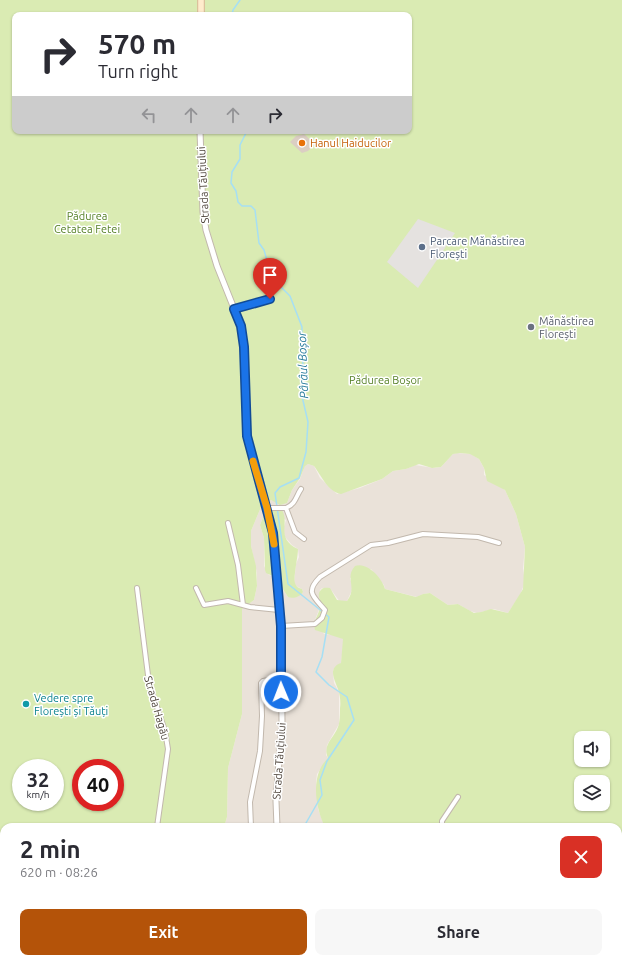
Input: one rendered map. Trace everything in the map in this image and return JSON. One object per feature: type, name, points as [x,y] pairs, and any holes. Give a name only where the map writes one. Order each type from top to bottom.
[{"type":"main road","points":[[201,0],[201,12]]},
{"type":"street","name":"Strada Tăuțiului","points":[[200,134],[203,212],[206,230],[217,266],[241,326],[244,347],[247,436],[273,533],[281,626],[280,678],[282,722],[276,801],[277,823]]},
{"type":"street","points":[[234,309],[270,299]]},
{"type":"street","points":[[267,508],[277,509],[291,506],[297,500],[301,489]]},
{"type":"street","points":[[286,508],[295,532],[304,539]]},
{"type":"street","points":[[228,523],[238,565],[243,605]]},
{"type":"street","points":[[281,626],[316,624],[322,618],[325,610],[312,596],[311,591],[314,582],[371,545],[388,543],[423,534],[478,537],[499,543]]},
{"type":"street","name":"Strada Hagău","points":[[137,588],[148,683],[165,731],[168,749],[158,823]]},
{"type":"street","points":[[196,588],[204,605],[228,601],[250,607],[279,610]]},
{"type":"street","points":[[251,823],[250,802],[260,751],[262,716],[261,684],[263,681],[280,678]]},
{"type":"street","points":[[442,823],[458,797]]},
{"type":"shaded area","name":"Parcare Mănăstirea Florești","points":[[418,219],[455,233],[418,288],[387,262]]},
{"type":"shaded area","points":[[453,454],[471,454],[479,459],[484,468],[484,475],[505,490],[516,514],[525,547],[523,568],[525,582],[520,595],[508,613],[494,609],[477,613],[458,604],[448,605],[430,593],[417,597],[385,589],[384,585],[371,569],[350,578],[353,588],[347,601],[340,602],[332,591],[322,588],[320,590],[319,597],[320,607],[315,620],[324,634],[334,635],[344,639],[341,663],[333,670],[334,683],[339,692],[339,724],[327,745],[326,755],[328,758],[317,774],[316,782],[318,809],[323,823],[225,823],[227,817],[228,768],[242,714],[242,609],[254,600],[257,586],[257,573],[251,546],[251,531],[261,507],[271,500],[280,504],[287,503],[292,490],[300,479],[305,465],[308,464],[314,466],[320,478],[337,494],[360,488],[382,479],[393,471],[406,469],[415,465],[434,468],[441,467]],"holes":[[[269,510],[286,520],[283,530],[285,537],[298,549],[299,557],[296,564],[294,583],[302,589],[303,592],[298,596],[288,597],[275,577],[269,575],[264,566],[264,538],[260,525],[264,515]]]},
{"type":"green space","points":[[0,0],[622,0],[622,823],[324,823],[319,810],[316,791],[319,773],[322,765],[328,758],[326,749],[327,745],[339,723],[340,699],[333,671],[337,665],[341,663],[343,639],[315,630],[314,626],[320,609],[319,595],[322,589],[330,588],[337,600],[347,601],[351,591],[352,570],[355,566],[360,565],[369,568],[374,572],[381,580],[385,589],[416,597],[430,593],[448,605],[458,604],[474,613],[491,609],[508,613],[523,589],[525,547],[516,514],[505,490],[487,481],[484,468],[479,459],[470,454],[453,454],[441,467],[432,468],[419,464],[406,469],[393,471],[382,479],[341,494],[332,490],[325,483],[314,466],[308,464],[305,466],[300,478],[292,490],[287,503],[280,505],[271,500],[261,507],[251,531],[251,546],[256,566],[257,586],[254,600],[242,609],[242,714],[228,768],[227,817],[225,823],[0,823]]},
{"type":"green space","points":[[269,510],[282,510],[285,520],[285,536],[291,545],[298,549],[295,581],[296,585],[302,589],[303,592],[296,597],[288,597],[275,577],[266,573],[265,570],[264,538],[260,525],[264,515]]},
{"type":"building","name":"Hanul Haiducilor","points":[[304,134],[315,144],[308,151],[302,153],[290,142],[296,136]]},
{"type":"waterway","name":"Pârâul Boșor","points":[[233,12],[240,0]]},
{"type":"waterway","name":"Pârâul Boșor","points":[[246,134],[240,145],[240,159],[232,172],[231,183],[236,191],[238,202],[242,206],[251,206],[255,210],[259,243],[264,250],[272,278],[290,296],[302,327],[301,351],[304,371],[301,392],[308,422],[306,452],[299,478],[280,487],[275,493],[288,584],[329,617],[322,657],[316,672],[329,685],[347,697],[354,720],[327,761],[320,780],[322,795],[306,823]]},
{"type":"slow traffic","points":[[253,461],[267,508],[274,544]]},
{"type":"place","name":"Hanul Haiducilor","points":[[302,143]]},
{"type":"place","name":"Parcare Mănăstirea Florești","points":[[422,247]]},
{"type":"place","name":"Mănăstirea Florești","points":[[531,327]]},
{"type":"place","name":"Vedere spre Florești și Tăuți","points":[[26,704]]},
{"type":"route","points":[[270,299],[234,309],[241,326],[244,347],[245,424],[249,449],[273,533],[281,626],[281,692]]},
{"type":"park label","name":"Pădurea Cetatea Fetei","points":[[87,222]]},
{"type":"park label","name":"Pădurea Boșor","points":[[385,380]]}]
